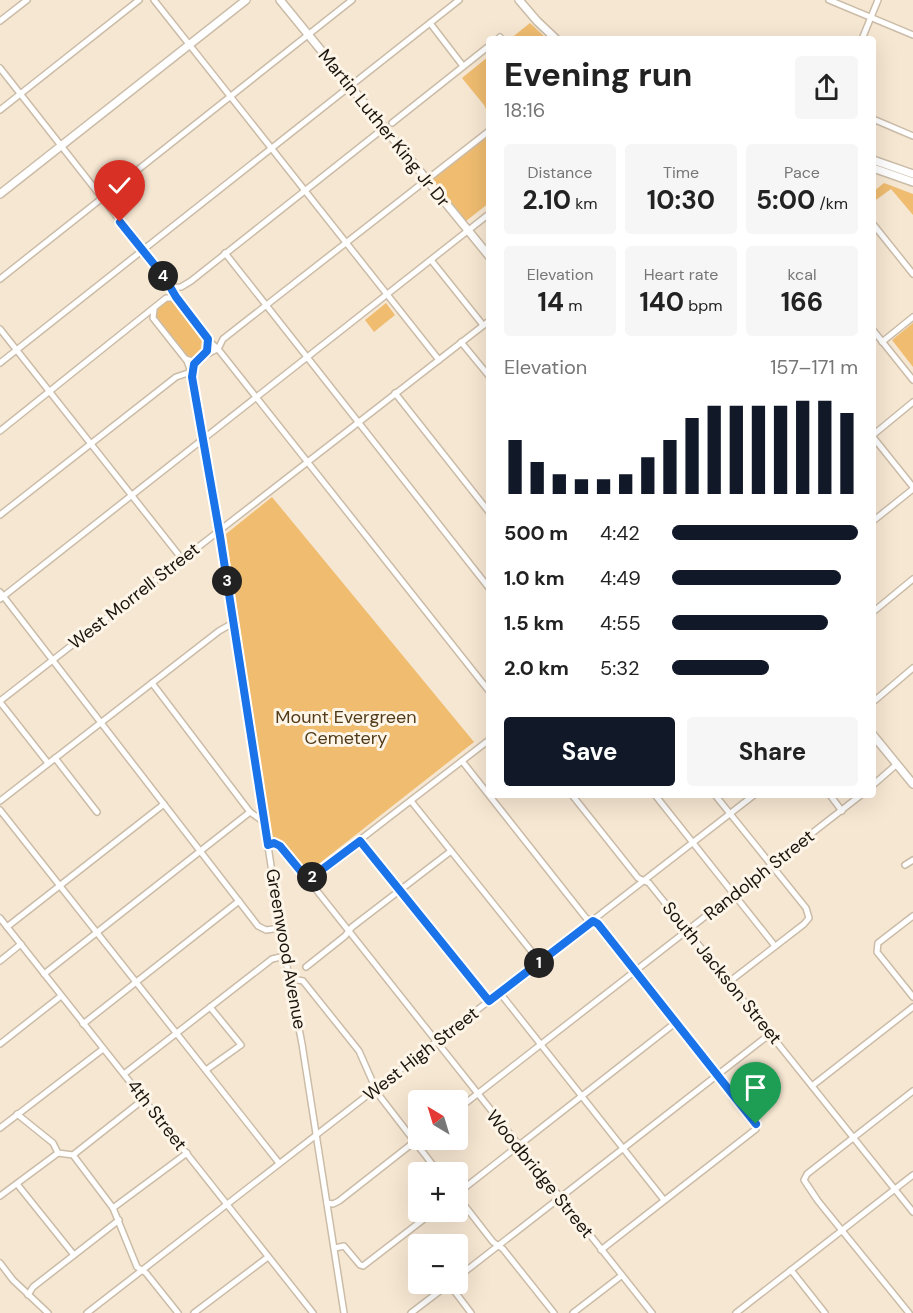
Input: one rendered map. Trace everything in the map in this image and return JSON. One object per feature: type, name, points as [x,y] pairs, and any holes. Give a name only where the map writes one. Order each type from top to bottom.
[{"type":"main road","points":[[0,194],[246,0]]},
{"type":"main road","name":"Martin Luther King Jr Dr","points":[[280,0],[486,252]]},
{"type":"main road","points":[[519,0],[553,36]]},
{"type":"main road","points":[[876,161],[913,174]]},
{"type":"main road","points":[[876,169],[913,182]]},
{"type":"main road","points":[[876,739],[913,784]]},
{"type":"street","points":[[0,21],[27,0]]},
{"type":"street","points":[[0,110],[139,0]]},
{"type":"street","points":[[154,0],[439,360]]},
{"type":"street","points":[[0,279],[352,0]]},
{"type":"street","points":[[0,363],[459,0]]},
{"type":"street","points":[[829,0],[913,35]]},
{"type":"street","points":[[863,36],[878,0]]},
{"type":"street","points":[[430,23],[463,66]]},
{"type":"street","points":[[392,123],[486,48]]},
{"type":"street","points":[[0,68],[143,250],[209,341],[218,349],[486,687]]},
{"type":"street","points":[[876,120],[913,136]]},
{"type":"street","points":[[0,432],[154,309],[166,298],[171,288],[186,284],[384,128]]},
{"type":"street","points":[[0,515],[179,375],[191,372],[194,364],[205,355],[218,349],[223,339],[486,133]]},
{"type":"street","points":[[281,928],[262,929],[53,659],[1,596],[132,496],[486,216]]},
{"type":"street","points":[[876,228],[913,274]]},
{"type":"street","points":[[225,253],[486,584]]},
{"type":"street","points":[[431,260],[483,325]]},
{"type":"street","points":[[166,298],[172,297],[178,300]]},
{"type":"street","points":[[144,317],[153,318],[154,309]]},
{"type":"street","points":[[882,342],[913,317]]},
{"type":"street","name":"Greenwood Avenue","points":[[153,318],[186,359],[191,372],[219,530],[285,956],[344,1313]]},
{"type":"street","name":"West Morrell Street","points":[[0,701],[486,323]]},
{"type":"street","points":[[0,329],[182,559]]},
{"type":"street","points":[[876,334],[913,380]]},
{"type":"street","points":[[205,355],[209,341]]},
{"type":"street","points":[[461,342],[486,372]]},
{"type":"street","points":[[186,359],[190,362],[198,360]]},
{"type":"street","points":[[395,393],[486,508]]},
{"type":"street","points":[[876,433],[913,402]]},
{"type":"street","points":[[876,440],[913,488],[876,519]]},
{"type":"street","points":[[876,610],[913,579]]},
{"type":"street","points":[[0,801],[219,631],[233,623]]},
{"type":"street","points":[[876,699],[913,668]]},
{"type":"street","points":[[152,683],[250,812],[264,822]]},
{"type":"street","points":[[0,701],[48,763]]},
{"type":"street","points":[[308,880],[486,742]]},
{"type":"street","points":[[55,758],[97,812]]},
{"type":"street","points":[[462,761],[486,791]]},
{"type":"street","points":[[876,782],[897,764]]},
{"type":"street","points":[[491,798],[586,918],[598,924],[756,1124],[756,1129],[601,1250]]},
{"type":"street","name":"South Jackson Street","points":[[574,798],[638,878],[649,883],[913,1212]]},
{"type":"street","points":[[657,798],[775,946]]},
{"type":"street","points":[[717,798],[806,908],[809,918],[729,982]]},
{"type":"street","name":"West High Street","points":[[87,1313],[750,798]]},
{"type":"street","points":[[832,798],[842,811]]},
{"type":"street","name":"Randolph Street","points":[[468,1102],[857,798]]},
{"type":"street","points":[[411,801],[540,962]]},
{"type":"street","points":[[7,927],[164,804]]},
{"type":"street","points":[[0,810],[279,1163]]},
{"type":"street","points":[[44,974],[250,812]]},
{"type":"street","points":[[360,841],[489,1001]]},
{"type":"street","name":"Woodbridge Street","points":[[268,845],[274,843],[280,846],[308,880],[652,1313]]},
{"type":"street","points":[[306,967],[399,890],[451,851]]},
{"type":"street","points":[[905,866],[913,860]]},
{"type":"street","points":[[83,1024],[239,901]]},
{"type":"street","points":[[913,916],[878,943],[876,948],[913,997]]},
{"type":"street","name":"4th Street","points":[[0,918],[313,1313]]},
{"type":"street","points":[[0,961],[21,944]]},
{"type":"street","points":[[124,1074],[272,959],[285,956]]},
{"type":"street","points":[[289,978],[303,981],[359,1050],[375,1089],[408,1130]]},
{"type":"street","points":[[500,993],[664,1200]]},
{"type":"street","points":[[0,1044],[62,996]]},
{"type":"street","points":[[206,1070],[241,1045],[210,1007]]},
{"type":"street","points":[[813,1086],[913,1007]]},
{"type":"street","points":[[468,1187],[675,1023]]},
{"type":"street","points":[[468,1269],[770,1034]]},
{"type":"street","points":[[0,1128],[103,1049]]},
{"type":"street","points":[[909,1313],[804,1180],[807,1174],[913,1091]]},
{"type":"street","points":[[73,1155],[144,1100]]},
{"type":"street","points":[[17,1114],[52,1143],[58,1153]]},
{"type":"street","points":[[327,1203],[333,1204],[339,1201],[408,1148]]},
{"type":"street","points":[[0,1196],[58,1153],[73,1155],[114,1208],[136,1267],[142,1270],[178,1313]]},
{"type":"street","points":[[114,1208],[186,1153]]},
{"type":"street","points":[[736,1313],[913,1175]]},
{"type":"street","points":[[17,1184],[74,1255]]},
{"type":"street","points":[[468,1208],[493,1242],[503,1249],[554,1313]]},
{"type":"street","points":[[28,1295],[33,1287],[119,1220]]},
{"type":"street","points":[[335,1248],[344,1246],[363,1266],[420,1222]]},
{"type":"street","points":[[194,1313],[268,1257]]},
{"type":"street","points":[[0,1263],[28,1295],[48,1313]]},
{"type":"street","points":[[791,1270],[825,1313]]},
{"type":"street","points":[[573,1313],[621,1276]]},
{"type":"street","points":[[411,1313],[436,1294]]},
{"type":"street","points":[[457,1294],[471,1313]]},
{"type":"green space","points":[[530,23],[544,36],[514,36]]},
{"type":"green space","points":[[486,58],[486,109],[484,105],[462,78]]},
{"type":"green space","points":[[486,134],[486,205],[466,221],[432,178]]},
{"type":"green space","points":[[884,183],[913,194],[913,215],[891,189],[876,200],[876,190]]},
{"type":"green space","points":[[166,298],[176,298],[206,335],[207,351],[190,362],[153,318],[153,311]]},
{"type":"green space","points":[[386,303],[395,315],[374,332],[365,320]]},
{"type":"green space","points":[[913,323],[913,367],[892,340]]},
{"type":"green space","name":"Mount Evergreen Cemetery","points":[[272,497],[474,742],[307,873],[281,842],[272,841],[226,534]]},
{"type":"route","points":[[120,222],[165,278],[176,297],[208,339],[209,345],[205,355],[194,364],[191,371],[220,536],[268,845],[278,844],[308,880],[360,841],[489,1001],[593,921],[598,924],[756,1124]]}]
